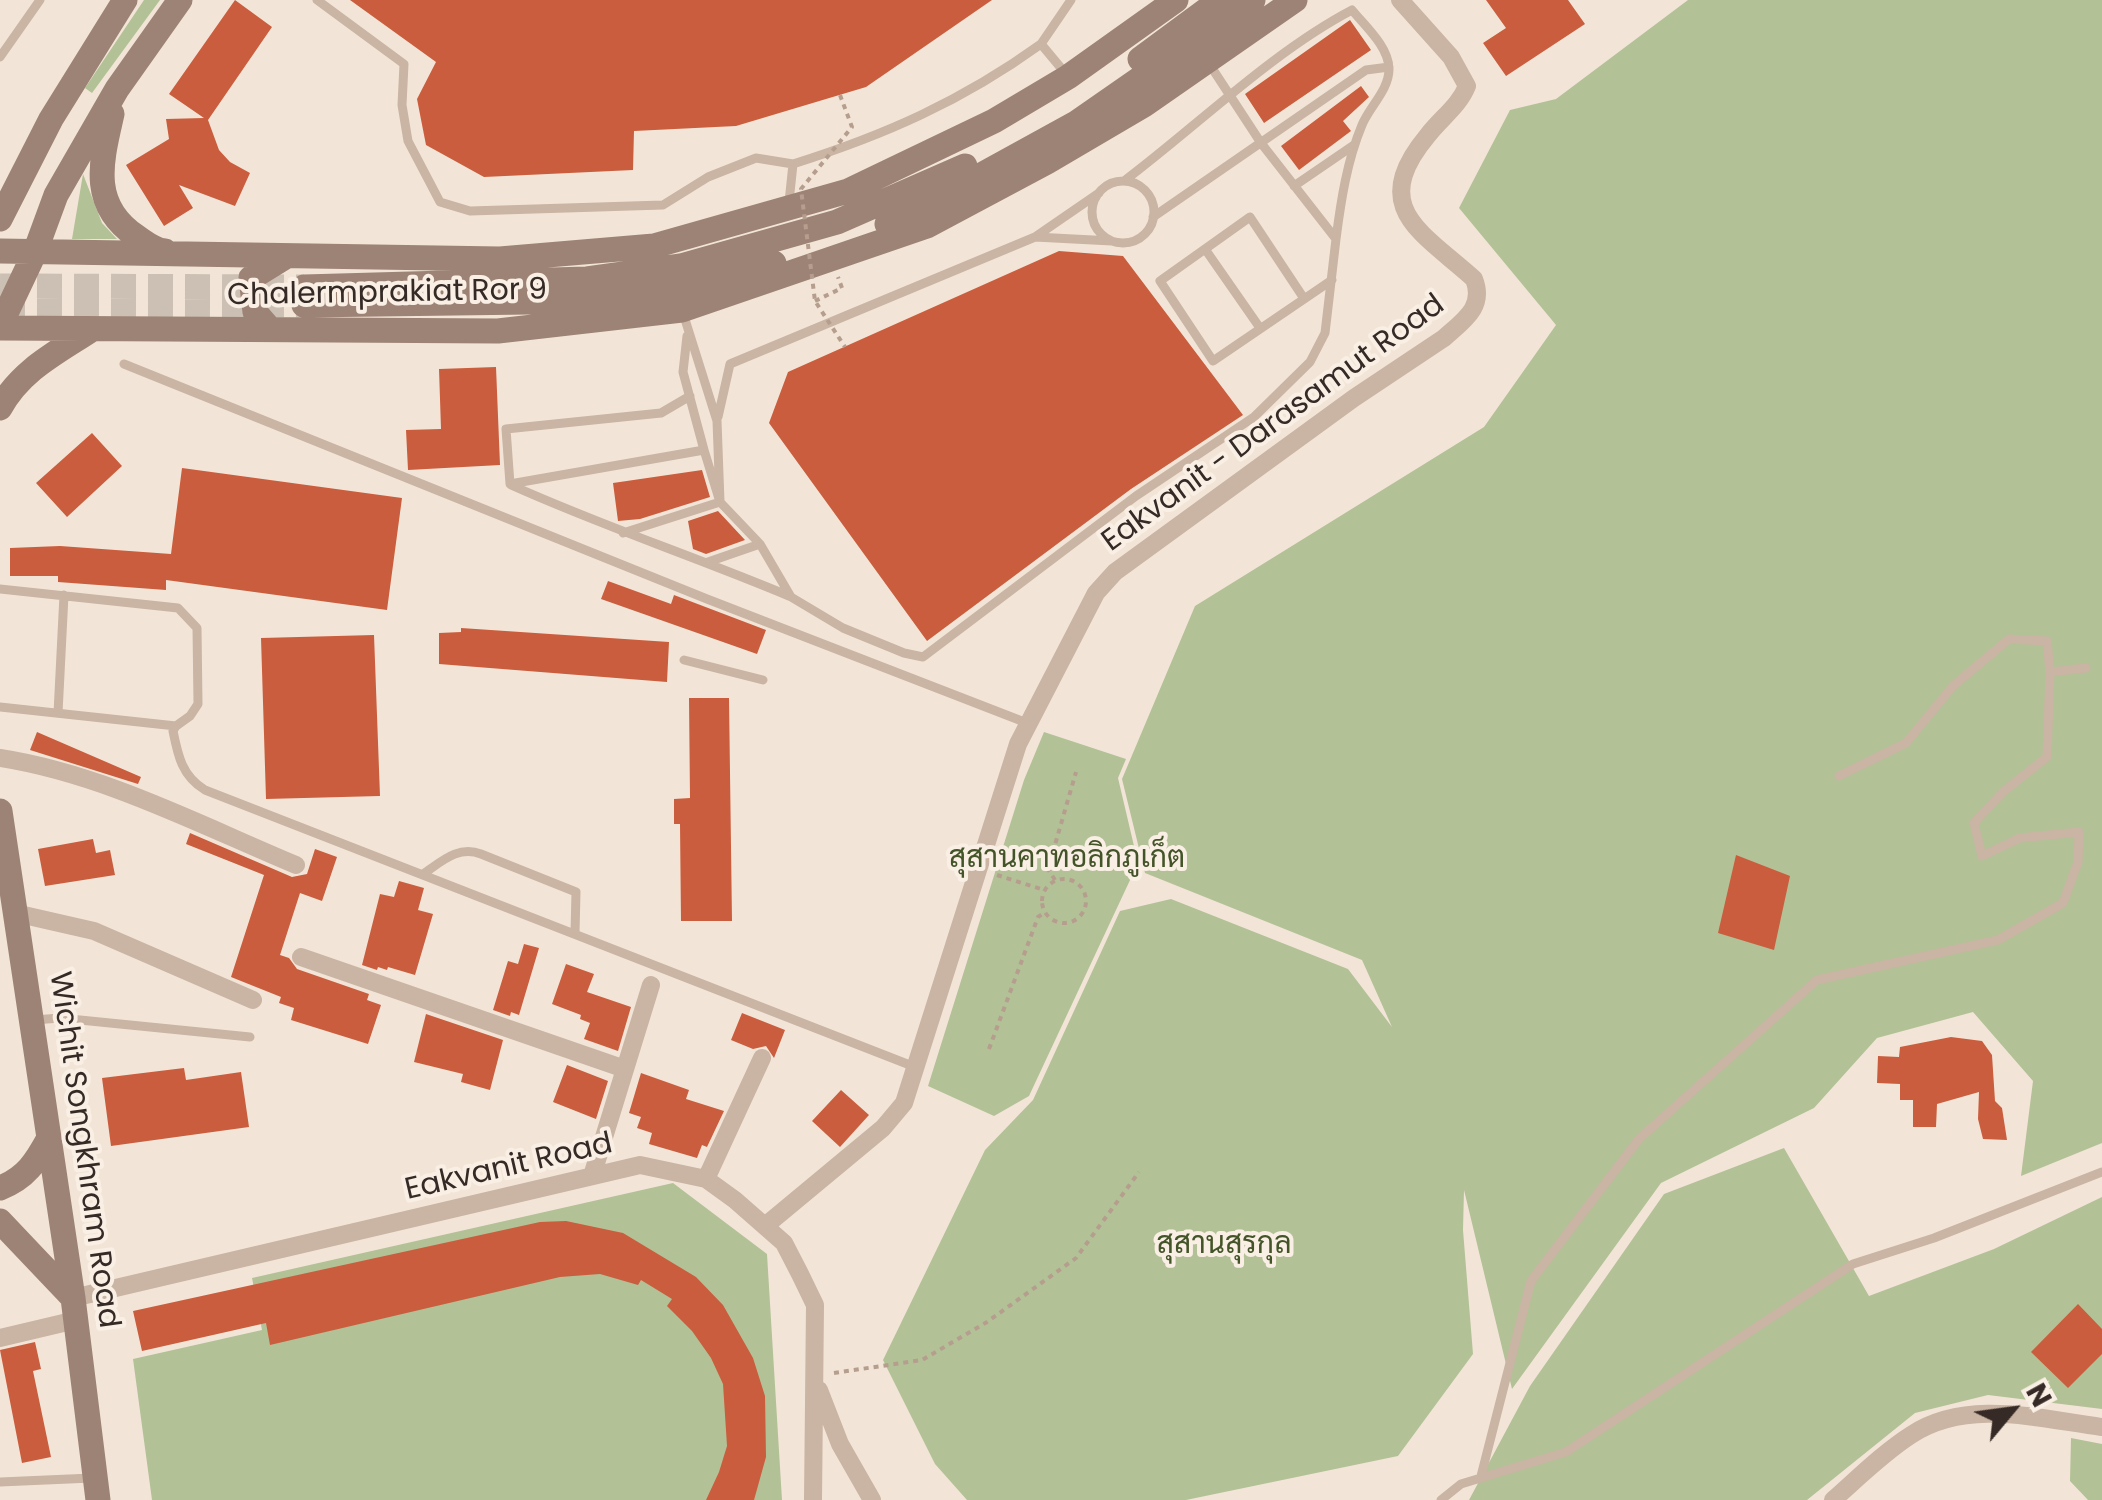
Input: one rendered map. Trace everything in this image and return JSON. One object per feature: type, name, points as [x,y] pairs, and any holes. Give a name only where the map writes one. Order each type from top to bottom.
[{"type":"main road","points":[[0,219],[54,114],[125,0]]},
{"type":"main road","points":[[0,327],[36,252],[56,195],[117,89],[180,0]]},
{"type":"main road","name":"Chalermprakiat Ror 9","points":[[0,251],[500,259],[654,246],[848,191],[994,121],[1068,77],[1176,0]]},
{"type":"main road","points":[[1220,0],[1115,78],[1028,135],[920,188],[837,222],[681,266],[606,276],[304,296],[530,302],[683,288],[795,258],[906,217],[1076,123],[1253,0]]},
{"type":"main road","name":"Chalermprakiat Ror 9","points":[[0,327],[498,331],[684,320],[926,226],[1046,162],[1208,62],[1295,0]]},
{"type":"main road","points":[[117,89],[100,189],[110,210],[124,228],[157,250],[231,256]]},
{"type":"main road","points":[[54,114],[93,130]]},
{"type":"main road","points":[[0,176],[54,114]]},
{"type":"main road","points":[[269,328],[255,312],[251,278],[285,257]]},
{"type":"main road","points":[[0,408],[28,371],[91,330]]},
{"type":"main road","name":"Wichit Songkhram Road","points":[[0,810],[75,1309],[97,1489]]},
{"type":"main road","points":[[0,1188],[18,1181],[36,1163],[49,1138]]},
{"type":"main road","points":[[0,1221],[75,1309]]},
{"type":"street","name":"Eakvanit - Darasamut Road","points":[[765,1226],[883,1128],[904,1103],[1027,723],[1096,593],[1115,572],[1292,442],[1444,338],[1478,303],[1479,290],[1474,278],[1402,210],[1402,184],[1419,145],[1458,104],[1467,86],[1451,58],[1400,0]]},
{"type":"street","points":[[0,758],[43,764],[86,778],[296,864]]},
{"type":"street","points":[[16,913],[94,931],[253,1000]]},
{"type":"street","points":[[302,957],[624,1069]]},
{"type":"street","points":[[592,1176],[651,986]]},
{"type":"street","points":[[706,1179],[762,1058]]},
{"type":"street","name":"Eakvanit Road","points":[[0,1338],[75,1309],[640,1165],[706,1179],[784,1243],[814,1306],[815,1373],[840,1444],[872,1500]]},
{"type":"street","points":[[814,1500],[815,1373]]},
{"type":"street","points":[[1833,1500],[1912,1434],[1960,1415],[2022,1417],[2102,1427]]},
{"type":"street","points":[[814,1447],[822,1434],[840,1444]]},
{"type":"lane","points":[[0,56],[40,0]]},
{"type":"lane","points":[[317,0],[404,64],[402,105],[408,141],[440,202],[470,211],[663,206],[708,177],[756,158],[793,164],[862,142],[930,114],[1041,44],[1071,0]]},
{"type":"lane","points":[[510,484],[622,534],[708,562],[791,596],[843,628],[923,657],[1136,496],[1254,417],[1310,362],[1325,333],[1336,239],[1356,144],[1363,122],[1385,86],[1389,67],[1383,49],[1352,10],[1228,94],[1209,115],[1124,180],[1105,186],[1093,202],[1094,222],[1106,238],[1115,242]]},
{"type":"lane","points":[[1041,44],[1068,77]]},
{"type":"lane","points":[[1208,62],[1262,143],[1336,239]]},
{"type":"lane","points":[[1153,216],[1366,70],[1389,67]]},
{"type":"lane","points":[[1294,186],[1356,144]]},
{"type":"lane","points":[[788,210],[793,164]]},
{"type":"lane","points":[[1035,236],[1135,240],[1150,226],[1153,206],[1143,188],[1124,180]]},
{"type":"lane","points":[[720,502],[717,421],[730,364],[1035,236],[1099,193]]},
{"type":"lane","points":[[1303,297],[1250,217],[1160,281],[1213,361],[1332,280]]},
{"type":"lane","points":[[1206,249],[1260,328]]},
{"type":"lane","points":[[684,320],[683,372],[720,502],[760,544],[791,596]]},
{"type":"lane","points":[[684,320],[717,421]]},
{"type":"lane","points":[[124,364],[706,599],[1027,723]]},
{"type":"lane","points":[[510,484],[506,429],[661,413],[690,396]]},
{"type":"lane","points":[[510,484],[704,450]]},
{"type":"lane","points":[[622,534],[720,502]]},
{"type":"lane","points":[[708,562],[760,544]]},
{"type":"lane","points":[[0,589],[168,605],[192,620],[197,628],[198,704],[173,731],[181,764],[201,788],[915,1068]]},
{"type":"lane","points":[[58,713],[64,595]]},
{"type":"lane","points":[[1481,1476],[1532,1282],[1639,1140],[1817,980],[1998,940],[2063,903],[2078,862],[2079,832],[2020,838],[1982,856],[1974,823],[2003,792],[2046,757],[2050,672],[2047,641],[2009,638],[1953,686],[1906,743],[1839,776]]},
{"type":"lane","points":[[684,660],[763,680]]},
{"type":"lane","points":[[2050,672],[2086,668]]},
{"type":"lane","points":[[0,707],[176,726]]},
{"type":"lane","points":[[423,874],[460,852],[472,850],[576,892],[574,933]]},
{"type":"lane","points":[[31,1020],[60,1018],[250,1037]]},
{"type":"lane","points":[[1442,1500],[1461,1484],[1481,1476],[1566,1452],[1853,1264],[1934,1238],[2102,1172]]},
{"type":"lane","points":[[0,1482],[97,1489]]},
{"type":"path","points":[[840,95],[852,126],[801,189],[815,301],[844,347]]},
{"type":"path","points":[[815,301],[842,288],[838,276]]},
{"type":"path","points":[[1055,880],[1048,869],[1076,772]]},
{"type":"path","points":[[978,868],[1044,890]]},
{"type":"path","points":[[1055,880],[1075,882],[1084,892],[1086,906],[1078,918],[1064,923],[1050,918],[1045,912],[1044,890],[1055,880]]},
{"type":"path","points":[[990,1049],[1038,917],[1045,912]]},
{"type":"path","points":[[815,1373],[836,1374],[922,1360],[971,1331],[1076,1258],[1139,1172]]},
{"type":"green space","points":[[144,0],[160,0],[92,93],[85,88]]},
{"type":"green space","name":"สุสานสุรกุล","points":[[1688,0],[2102,0],[2102,1143],[2021,1176],[2033,1081],[1973,1012],[1877,1038],[1814,1108],[1661,1183],[1512,1389],[1464,1190],[1463,1230],[1473,1354],[1398,1456],[1186,1500],[967,1500],[935,1464],[883,1360],[985,1150],[1033,1100],[1120,911],[1171,899],[1348,969],[1392,1027],[1362,960],[1145,873],[1122,779],[1195,606],[1484,427],[1556,325],[1459,208],[1510,110],[1556,99]]},
{"type":"green space","points":[[83,174],[102,223],[117,239],[72,239]]},
{"type":"green space","name":"สุสานคาทอลิกภูเก็ต","points":[[1044,732],[1126,759],[1118,778],[1138,863],[1029,1096],[994,1116],[928,1086],[1024,780]]},
{"type":"green space","points":[[1784,1148],[1869,1296],[1994,1249],[2102,1197],[2102,1409],[1988,1395],[1915,1413],[1807,1500],[1469,1500],[1530,1386],[1664,1194]]},
{"type":"green space","points":[[673,1183],[767,1254],[782,1500],[152,1500],[133,1359],[262,1330],[252,1278]]},
{"type":"green space","points":[[2071,1438],[2102,1444],[2102,1500],[2088,1500],[2070,1481]]},
{"type":"building","points":[[235,0],[272,27],[208,120],[219,150],[230,162],[250,173],[235,206],[179,185],[193,208],[164,226],[126,165],[169,139],[166,119],[204,118],[169,94]]},
{"type":"building","points":[[350,0],[992,0],[866,87],[736,126],[634,131],[633,170],[484,177],[426,145],[417,99],[436,62]]},
{"type":"building","points":[[1486,0],[1568,0],[1585,24],[1506,76],[1483,43],[1506,28]]},
{"type":"building","points":[[1350,20],[1371,50],[1264,123],[1245,94]]},
{"type":"building","points":[[1361,86],[1369,97],[1343,121],[1351,131],[1299,170],[1281,146]]},
{"type":"building","points":[[1059,251],[1123,256],[1243,415],[1131,489],[927,641],[769,423],[788,372]]},
{"type":"building","points":[[496,367],[500,465],[408,470],[406,430],[441,429],[439,369]]},
{"type":"building","points":[[92,433],[122,466],[67,517],[36,483]]},
{"type":"building","points":[[182,468],[402,498],[387,610],[166,580],[166,590],[58,582],[58,576],[10,576],[10,548],[60,546],[171,554]]},
{"type":"building","points":[[702,470],[710,497],[640,519],[618,521],[613,483]]},
{"type":"building","points":[[718,511],[745,540],[706,554],[693,549],[688,521]]},
{"type":"building","points":[[608,581],[671,604],[674,595],[766,630],[757,654],[601,599]]},
{"type":"building","points":[[461,628],[669,642],[667,682],[439,664],[439,633],[461,632]]},
{"type":"building","points":[[374,635],[380,796],[266,799],[261,638]]},
{"type":"building","points":[[689,698],[729,698],[732,921],[681,921],[680,824],[674,824],[674,799],[690,798]]},
{"type":"building","points":[[37,732],[141,777],[138,784],[30,750]]},
{"type":"building","points":[[190,833],[292,877],[307,874],[315,849],[337,857],[322,901],[300,893],[280,955],[289,958],[297,969],[369,994],[367,1000],[381,1005],[368,1044],[291,1020],[294,1008],[279,1003],[281,997],[231,977],[264,875],[186,844]]},
{"type":"building","points":[[93,839],[96,853],[110,850],[115,875],[45,886],[38,849]]},
{"type":"building","points":[[1736,855],[1790,876],[1774,950],[1718,933]]},
{"type":"building","points":[[399,881],[424,888],[418,910],[433,914],[415,975],[362,965],[380,894],[394,897]]},
{"type":"building","points":[[524,944],[539,948],[519,1015],[511,1012],[510,1016],[493,1010],[508,961],[518,964]]},
{"type":"building","points":[[566,964],[594,974],[587,992],[631,1007],[618,1051],[584,1039],[590,1023],[580,1019],[581,1015],[552,1004]]},
{"type":"building","points":[[742,1013],[785,1030],[774,1058],[766,1046],[753,1049],[731,1040]]},
{"type":"building","points":[[426,1014],[503,1040],[490,1090],[461,1082],[463,1074],[414,1062]]},
{"type":"building","points":[[1951,1037],[1982,1041],[1992,1055],[1995,1101],[2002,1108],[2007,1140],[1983,1139],[1978,1119],[1979,1092],[1937,1104],[1936,1127],[1913,1127],[1913,1100],[1900,1100],[1900,1084],[1877,1083],[1878,1056],[1899,1057],[1900,1047]]},
{"type":"building","points":[[567,1065],[608,1081],[596,1119],[553,1102]]},
{"type":"building","points":[[184,1068],[186,1080],[241,1072],[249,1127],[111,1146],[102,1078]]},
{"type":"building","points":[[641,1073],[689,1090],[686,1099],[724,1111],[707,1147],[702,1145],[697,1158],[649,1144],[652,1133],[637,1128],[641,1117],[629,1113]]},
{"type":"building","points":[[841,1090],[869,1115],[840,1147],[812,1121]]},
{"type":"building","points":[[566,1221],[623,1233],[696,1277],[723,1305],[753,1358],[765,1396],[766,1457],[754,1500],[706,1500],[727,1446],[723,1384],[692,1331],[667,1306],[672,1299],[641,1280],[638,1285],[600,1274],[560,1277],[270,1345],[266,1323],[142,1351],[133,1311],[540,1222]]},
{"type":"building","points":[[2078,1304],[2102,1329],[2102,1354],[2068,1388],[2031,1352]]},
{"type":"building","points":[[35,1342],[41,1369],[33,1371],[51,1457],[22,1463],[0,1350]]},
{"type":"tunnel","points":[[0,286],[304,287]]},
{"type":"tunnel","points":[[0,304],[304,305]]}]
